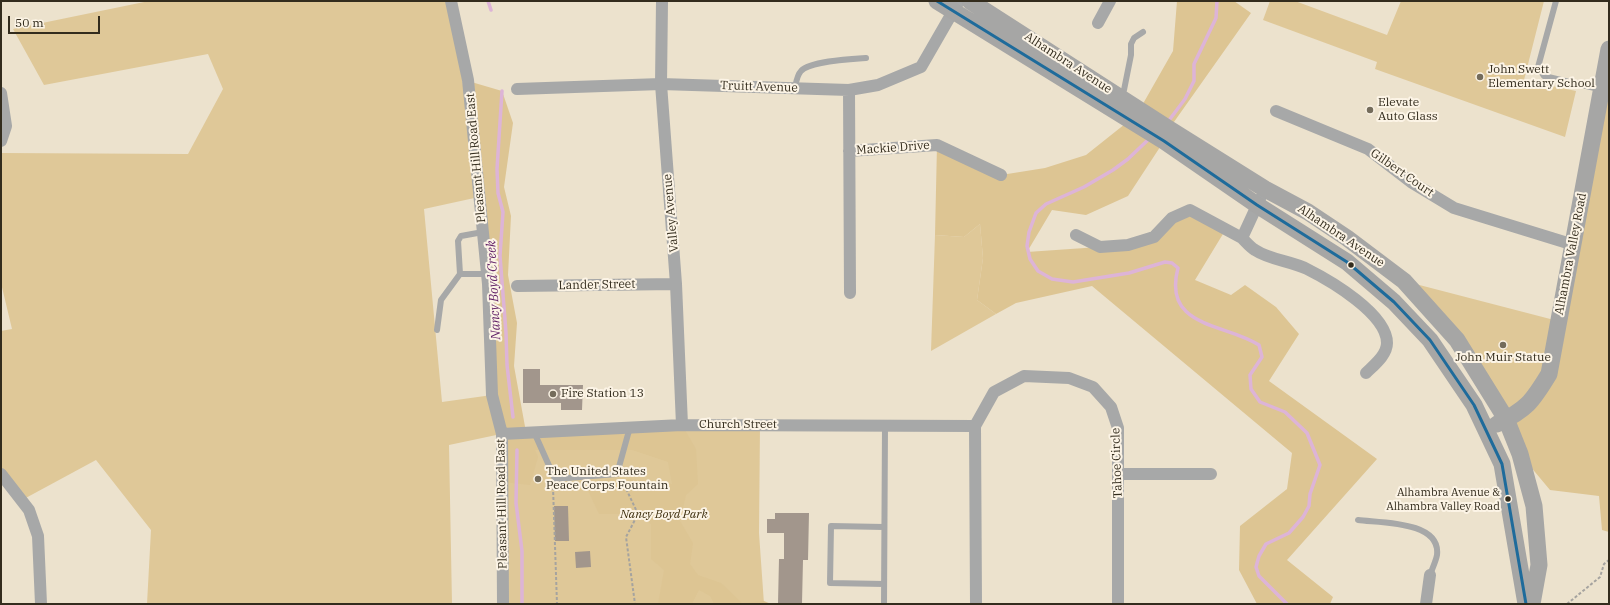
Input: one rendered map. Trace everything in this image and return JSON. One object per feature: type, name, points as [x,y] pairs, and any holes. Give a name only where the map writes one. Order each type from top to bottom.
[{"type":"main road","name":"Alhambra Avenue","points":[[937,1],[956,6],[1167,135],[1308,212],[1347,238],[1404,281],[1457,340],[1506,419],[1520,454],[1534,506],[1539,565],[1532,604]]},
{"type":"main road","name":"Alhambra Avenue","points":[[970,1],[1116,103]]},
{"type":"main road","name":"Alhambra Valley Road","points":[[1486,430],[1519,413],[1534,398],[1549,374],[1609,49]]},
{"type":"main road","name":"Alhambra Avenue","points":[[1167,135],[1257,205],[1347,262],[1394,302],[1430,340],[1474,405],[1502,464],[1526,604]]},
{"type":"street","name":"Pleasant Hill Road East","points":[[451,1],[468,80],[487,274],[492,395],[502,434],[503,604]]},
{"type":"street","points":[[1098,23],[1110,1]]},
{"type":"street","name":"Valley Avenue","points":[[662,2],[660,84],[676,284],[682,425]]},
{"type":"street","name":"Truitt Avenue","points":[[517,89],[660,84],[849,90],[878,85],[921,67],[956,6]]},
{"type":"street","name":"Mackie Drive","points":[[849,90],[850,293]]},
{"type":"street","points":[[1,93],[6,126],[1,141]]},
{"type":"street","name":"Gilbert Court","points":[[1276,111],[1368,150],[1411,182],[1454,208],[1574,245]]},
{"type":"street","name":"Mackie Drive","points":[[850,151],[937,145],[1001,175]]},
{"type":"street","points":[[1242,238],[1265,189]]},
{"type":"street","points":[[1076,235],[1100,247],[1128,245],[1154,237],[1172,218],[1190,210],[1242,238],[1256,250],[1306,269],[1330,282],[1364,306],[1383,328],[1388,344],[1382,357],[1366,372]]},
{"type":"street","name":"Lander Street","points":[[517,286],[676,284]]},
{"type":"street","name":"Tahoe Circle","points":[[976,604],[975,426],[994,392],[1024,376],[1068,378],[1093,387],[1111,407],[1118,428],[1118,604]]},
{"type":"street","name":"Church Street","points":[[502,434],[682,425],[975,426]]},
{"type":"street","points":[[1,474],[29,510],[38,536],[41,604]]},
{"type":"street","points":[[1119,474],[1211,474]]},
{"type":"street","points":[[1426,604],[1430,575]]},
{"type":"lane","points":[[1556,1],[1538,67],[1544,76],[1602,90]]},
{"type":"lane","points":[[1116,103],[1124,90],[1131,54],[1131,44],[1134,38],[1143,32]]},
{"type":"lane","points":[[795,88],[799,74],[804,68],[846,59],[866,58]]},
{"type":"lane","points":[[437,330],[441,300],[460,274],[458,241],[461,236],[483,232]]},
{"type":"lane","points":[[460,274],[487,274]]},
{"type":"lane","points":[[884,604],[885,426]]},
{"type":"lane","points":[[534,432],[555,479],[617,474],[630,427]]},
{"type":"lane","points":[[1358,520],[1416,527],[1427,532],[1434,540],[1437,554],[1430,575]]},
{"type":"lane","points":[[884,527],[831,526],[830,542],[830,583],[884,584]]},
{"type":"path","points":[[620,478],[638,514],[626,538],[635,604]]},
{"type":"path","points":[[553,485],[557,604]]},
{"type":"path","points":[[1567,604],[1600,577],[1604,564],[1609,560]]},
{"type":"green space","name":"Nancy Boyd Park","points":[[149,1],[451,1],[479,197],[424,209],[442,402],[492,395],[502,434],[760,425],[759,533],[764,604],[505,604],[501,434],[449,445],[452,604],[147,604],[151,530],[96,460],[22,500],[1,474],[1,331],[12,329],[1,283],[1,153],[188,154],[223,89],[208,54],[44,85],[13,29]]},
{"type":"green space","points":[[1177,1],[1234,1],[1251,13],[1169,129],[1140,109],[1173,51]]},
{"type":"green space","points":[[1270,1],[1295,1],[1387,35],[1401,1],[1544,1],[1524,80],[1576,91],[1565,137],[1375,69],[1377,62],[1263,20]]},
{"type":"green space","name":"Nancy Boyd Park","points":[[468,81],[502,91],[513,123],[504,187],[511,216],[508,275],[517,323],[514,366],[526,432],[682,425],[696,449],[698,484],[686,495],[680,521],[693,543],[690,564],[698,575],[721,583],[742,603],[764,601],[771,604],[714,604],[710,596],[699,590],[692,604],[658,604],[664,570],[651,559],[651,524],[637,514],[599,514],[584,482],[620,478],[672,484],[668,462],[632,450],[535,450],[538,457],[530,485],[502,482]]},
{"type":"green space","points":[[1609,89],[1609,532],[1602,530],[1599,496],[1550,490],[1520,454],[1506,419],[1549,374]]},
{"type":"green space","points":[[1130,120],[1164,141],[1128,196],[1086,215],[1052,210],[1027,252],[1128,245],[1190,210],[1226,229],[1195,280],[1231,295],[1245,285],[1276,307],[1299,334],[1269,381],[1377,459],[1287,560],[1333,597],[1330,604],[1257,604],[1239,570],[1240,526],[1287,489],[1292,453],[1092,286],[1016,303],[996,314],[977,300],[983,258],[980,224],[964,237],[935,235],[937,145],[1001,175],[1045,168],[1086,155]]},
{"type":"green space","points":[[980,224],[983,258],[977,300],[996,314],[931,351],[935,235],[964,237]]},
{"type":"green space","points":[[1404,281],[1558,321],[1549,374],[1506,419]]},
{"type":"building","name":"Fire Station 13","points":[[523,369],[540,369],[540,385],[583,385],[582,410],[561,410],[561,403],[523,403]]},
{"type":"building","points":[[554,506],[568,506],[569,541],[555,541]]},
{"type":"building","points":[[775,513],[809,513],[808,560],[803,560],[802,603],[778,603],[779,559],[784,559],[784,533],[767,533],[767,519],[775,519]]},
{"type":"building","points":[[590,551],[591,567],[576,568],[575,552]]},
{"type":"waterway","name":"Nancy Boyd Creek","points":[[488,1],[491,10]]},
{"type":"waterway","points":[[1167,123],[1185,99],[1194,81],[1194,64],[1216,18],[1217,1]]},
{"type":"waterway","name":"Nancy Boyd Creek","points":[[502,91],[497,169],[498,193],[503,212],[500,256],[507,365],[513,417]]},
{"type":"waterway","points":[[1151,137],[1128,159],[1113,170],[1084,187],[1046,204],[1036,213],[1029,232],[1027,246],[1030,259],[1038,271],[1052,279],[1073,282],[1129,273],[1165,262],[1172,263],[1178,268],[1175,288],[1179,302],[1188,313],[1200,321],[1245,338],[1259,345],[1262,357],[1250,375],[1251,389],[1260,402],[1285,412],[1307,433],[1320,465],[1310,494],[1309,506],[1303,517],[1289,533],[1266,544],[1259,556],[1256,567],[1259,576],[1287,604]]},
{"type":"waterway","name":"Nancy Boyd Creek","points":[[517,450],[516,503],[522,551],[522,604]]},
{"type":"transit line","points":[[937,1],[1164,141],[1257,205],[1347,262],[1394,302],[1430,340],[1474,405],[1502,464],[1526,604]]},
{"type":"place","name":"John Swett Elementary School","points":[[1480,77]]},
{"type":"place","name":"Elevate Auto Glass","points":[[1370,110]]},
{"type":"place","name":"John Muir Statue","points":[[1503,345]]},
{"type":"place","name":"Fire Station 13","points":[[553,394]]},
{"type":"place","name":"The United States Peace Corps Fountain","points":[[538,479]]},
{"type":"place","name":"Alhambra Avenue & Alhambra Valley Road","points":[[1508,499]]}]
